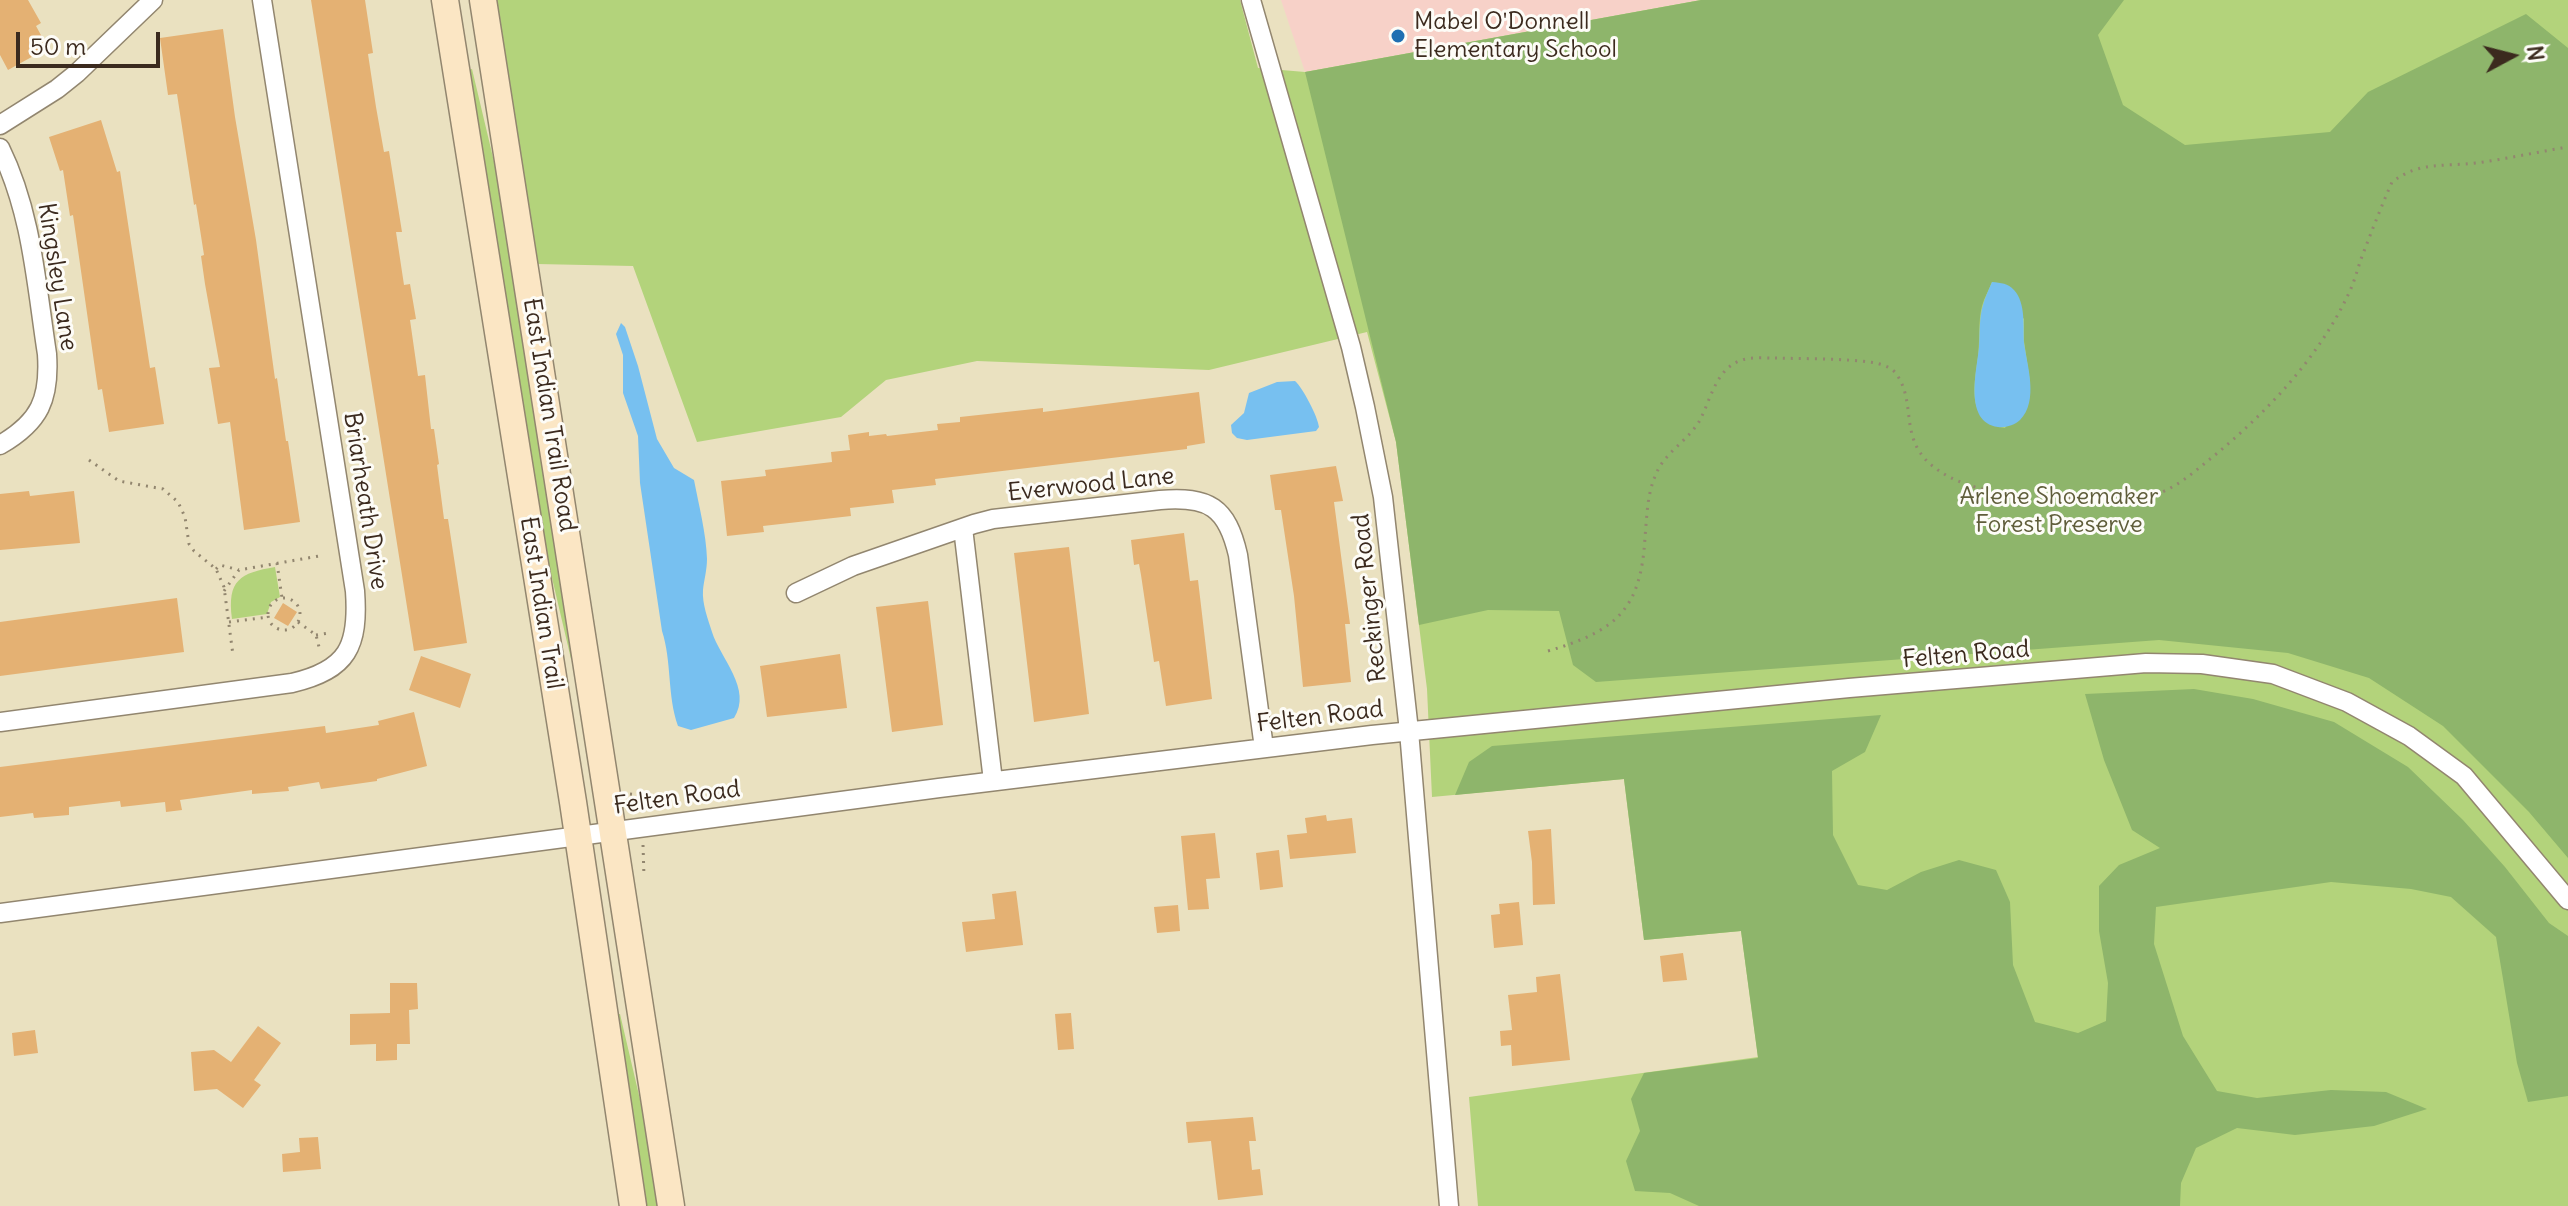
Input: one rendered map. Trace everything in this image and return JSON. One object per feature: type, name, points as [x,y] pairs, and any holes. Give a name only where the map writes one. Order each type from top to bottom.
[{"type":"main road","name":"East Indian Trail","points":[[445,0],[633,1206]]},
{"type":"main road","name":"East Indian Trail Road","points":[[483,0],[613,831]]},
{"type":"main road","points":[[613,831],[671,1206]]},
{"type":"street","points":[[0,125],[77,73],[153,0]]},
{"type":"street","name":"Briarheath Drive","points":[[0,722],[315,678],[344,656],[353,641],[357,620],[355,591],[262,0]]},
{"type":"street","name":"Reckinger Road","points":[[1251,0],[1342,317],[1365,407],[1383,497],[1409,731],[1449,1206]]},
{"type":"street","name":"Kingsley Lane","points":[[0,148],[23,206],[49,378],[43,402],[32,421],[0,445]]},
{"type":"street","name":"Everwood Lane","points":[[796,593],[853,566],[993,519],[1180,498],[1212,506],[1230,525],[1238,555],[1264,748]]},
{"type":"street","points":[[963,528],[993,781]]},
{"type":"street","name":"Felten Road","points":[[0,913],[993,781],[1409,731],[2146,663],[2202,664],[2273,674],[2347,702],[2409,736],[2464,776],[2568,900]]},
{"type":"path","points":[[1548,651],[1578,642],[1608,626],[1626,607],[1640,580],[1649,499],[1655,476],[1661,464],[1690,435],[1720,377],[1743,359],[1809,359],[1877,363],[1889,367],[1896,372],[1902,385],[1908,424],[1919,450],[1928,462],[1973,488],[2037,496],[2112,500],[2150,497],[2188,477],[2247,428],[2291,382],[2336,317],[2349,292],[2392,182],[2418,167],[2475,163],[2568,147]]},
{"type":"path","points":[[89,460],[119,481],[154,486],[172,495],[182,510],[189,544],[216,569],[224,591],[233,655]]},
{"type":"path","points":[[216,569],[220,565],[239,570],[319,556]]},
{"type":"path","points":[[277,563],[282,599]]},
{"type":"path","points":[[224,591],[239,570]]},
{"type":"path","points":[[282,599],[290,600],[300,612],[298,622],[289,629],[279,629],[269,617],[272,604],[282,599]]},
{"type":"path","points":[[229,622],[269,617]]},
{"type":"path","points":[[298,622],[316,635],[319,647]]},
{"type":"path","points":[[316,635],[329,633]]},
{"type":"shaded area","name":"Mabel O'Donnell Elementary School","points":[[1281,0],[1701,0],[1305,72]]},
{"type":"green space","name":"Arlene Shoemaker Forest Preserve","points":[[494,0],[1240,0],[1258,68],[1305,72],[1701,0],[2568,0],[2568,1206],[1478,1206],[1469,1097],[1758,1057],[1741,931],[1644,940],[1624,779],[1432,797],[1427,689],[1396,442],[1367,332],[1209,370],[977,361],[886,380],[841,417],[697,442],[633,266],[537,264]]},
{"type":"green space","points":[[1701,0],[2124,0],[2098,35],[2123,105],[2185,145],[2330,132],[2368,92],[2526,14],[2568,48],[2568,858],[2529,812],[2443,726],[2369,678],[2288,653],[2159,640],[1596,682],[1573,665],[1559,611],[1488,610],[1419,625],[1396,442],[1305,72]],"holes":[[[1992,282],[2024,319],[2030,382],[2005,428],[1984,418],[1975,401],[1981,312]]]},
{"type":"green space","points":[[472,69],[505,208],[576,659],[571,659],[541,531],[468,70]]},
{"type":"green space","points":[[275,567],[280,597],[271,602],[267,614],[232,619],[232,595],[238,581],[253,572]]},
{"type":"green space","points":[[2194,689],[2253,699],[2334,722],[2408,767],[2463,820],[2549,923],[2568,936],[2568,1096],[2528,1102],[2517,1063],[2496,937],[2451,897],[2411,889],[2331,882],[2156,907],[2154,944],[2183,1036],[2217,1091],[2257,1098],[2331,1090],[2386,1092],[2427,1109],[2374,1126],[2295,1135],[2237,1128],[2196,1148],[2181,1183],[2180,1206],[1699,1206],[1670,1193],[1635,1191],[1626,1161],[1640,1131],[1631,1099],[1644,1073],[1758,1058],[1741,931],[1644,940],[1624,779],[1455,795],[1469,762],[1492,746],[1881,715],[1865,752],[1832,771],[1833,835],[1858,885],[1887,890],[1921,872],[1959,860],[1996,870],[2010,902],[2013,965],[2035,1022],[2078,1033],[2106,1021],[2108,983],[2099,931],[2099,886],[2119,865],[2160,848],[2132,830],[2104,760],[2085,694]]},
{"type":"green space","points":[[616,1014],[620,1014],[649,1138],[659,1206],[645,1206]]},
{"type":"water","points":[[1992,282],[2009,286],[2018,295],[2030,383],[2026,412],[2018,422],[2004,427],[1987,423],[1980,416],[1975,394],[1981,315]]},
{"type":"water","points":[[621,323],[638,366],[657,439],[674,468],[694,480],[706,549],[704,606],[740,696],[734,718],[691,730],[678,726],[672,702],[640,483],[638,436],[623,393],[623,355],[616,334]]},
{"type":"water","points":[[1295,381],[1316,417],[1319,427],[1316,431],[1247,440],[1237,438],[1232,433],[1231,425],[1244,413],[1249,393],[1277,382]]},
{"type":"building","points":[[0,0],[28,0],[41,23],[36,26],[48,48],[8,70],[0,55]]},
{"type":"building","points":[[311,0],[365,0],[373,53],[368,54],[376,107],[384,152],[389,151],[402,232],[396,232],[404,285],[410,284],[416,319],[410,320],[418,376],[425,375],[444,519],[448,519],[467,643],[414,651]]},
{"type":"building","points":[[223,29],[275,379],[300,522],[244,530],[230,422],[218,424],[209,368],[220,367],[201,256],[204,255],[177,94],[168,95],[160,38]]},
{"type":"building","points":[[101,120],[117,172],[120,171],[150,368],[155,367],[164,424],[109,432],[102,389],[98,390],[73,215],[70,216],[63,170],[60,171],[49,137]]},
{"type":"building","points":[[1199,392],[1205,443],[1187,446],[1187,449],[935,479],[936,485],[892,490],[894,503],[850,508],[851,516],[763,526],[764,532],[727,536],[721,481],[766,476],[765,470],[832,462],[831,452],[850,450],[848,435],[869,432],[869,436],[887,436],[938,430],[937,424],[960,422],[960,417],[1043,408],[1043,412]]},
{"type":"building","points":[[1336,466],[1343,501],[1334,502],[1350,624],[1345,624],[1351,682],[1303,687],[1281,510],[1275,510],[1270,475]]},
{"type":"building","points":[[29,491],[30,496],[74,491],[80,543],[0,550],[0,494]]},
{"type":"building","points":[[1184,533],[1190,581],[1198,580],[1212,699],[1166,706],[1159,661],[1154,662],[1139,564],[1134,565],[1131,540]]},
{"type":"building","points":[[1069,547],[1089,714],[1034,722],[1014,553]]},
{"type":"building","points":[[177,598],[184,652],[0,676],[0,622]]},
{"type":"building","points":[[928,601],[943,725],[892,732],[876,607]]},
{"type":"building","points":[[283,603],[297,612],[288,626],[274,618]]},
{"type":"building","points":[[840,654],[847,708],[767,717],[760,666]]},
{"type":"building","points":[[421,656],[471,674],[460,708],[409,690]]},
{"type":"building","points":[[414,712],[427,766],[377,781],[321,789],[319,782],[288,787],[289,791],[252,794],[252,790],[180,800],[182,810],[166,812],[165,802],[121,807],[120,801],[69,807],[69,815],[34,818],[33,813],[0,817],[0,767],[325,726],[326,733],[379,725],[378,721]]},
{"type":"building","points":[[1326,815],[1327,821],[1352,818],[1356,853],[1290,859],[1287,835],[1307,833],[1305,818]]},
{"type":"building","points":[[1551,829],[1555,904],[1533,905],[1528,831]]},
{"type":"building","points":[[1215,833],[1220,878],[1206,879],[1209,909],[1188,910],[1181,836]]},
{"type":"building","points":[[1279,850],[1283,887],[1260,890],[1256,853]]},
{"type":"building","points":[[1016,891],[1023,945],[966,952],[962,922],[995,919],[992,894]]},
{"type":"building","points":[[1519,902],[1523,945],[1494,948],[1491,915],[1500,914],[1499,904]]},
{"type":"building","points":[[1178,905],[1180,931],[1157,933],[1154,907]]},
{"type":"building","points":[[1683,953],[1687,980],[1663,982],[1660,956]]},
{"type":"building","points":[[1560,974],[1570,1060],[1512,1066],[1511,1045],[1501,1046],[1500,1031],[1512,1030],[1508,995],[1537,992],[1536,977]]},
{"type":"building","points":[[390,983],[417,983],[418,1009],[409,1010],[410,1044],[397,1044],[397,1060],[376,1061],[376,1044],[350,1045],[350,1014],[390,1013]]},
{"type":"building","points":[[1071,1013],[1074,1049],[1058,1050],[1055,1014]]},
{"type":"building","points":[[258,1026],[281,1043],[254,1080],[261,1085],[243,1108],[217,1089],[194,1091],[191,1052],[214,1050],[231,1062]]},
{"type":"building","points":[[35,1030],[38,1053],[14,1056],[12,1033]]},
{"type":"building","points":[[1253,1117],[1256,1141],[1249,1141],[1252,1170],[1260,1169],[1263,1195],[1218,1200],[1211,1141],[1188,1143],[1186,1122]]},
{"type":"building","points":[[318,1137],[321,1169],[283,1172],[282,1154],[300,1152],[299,1138]]},
{"type":"place","name":"Mabel O'Donnell Elementary School","points":[[1398,36]]}]
